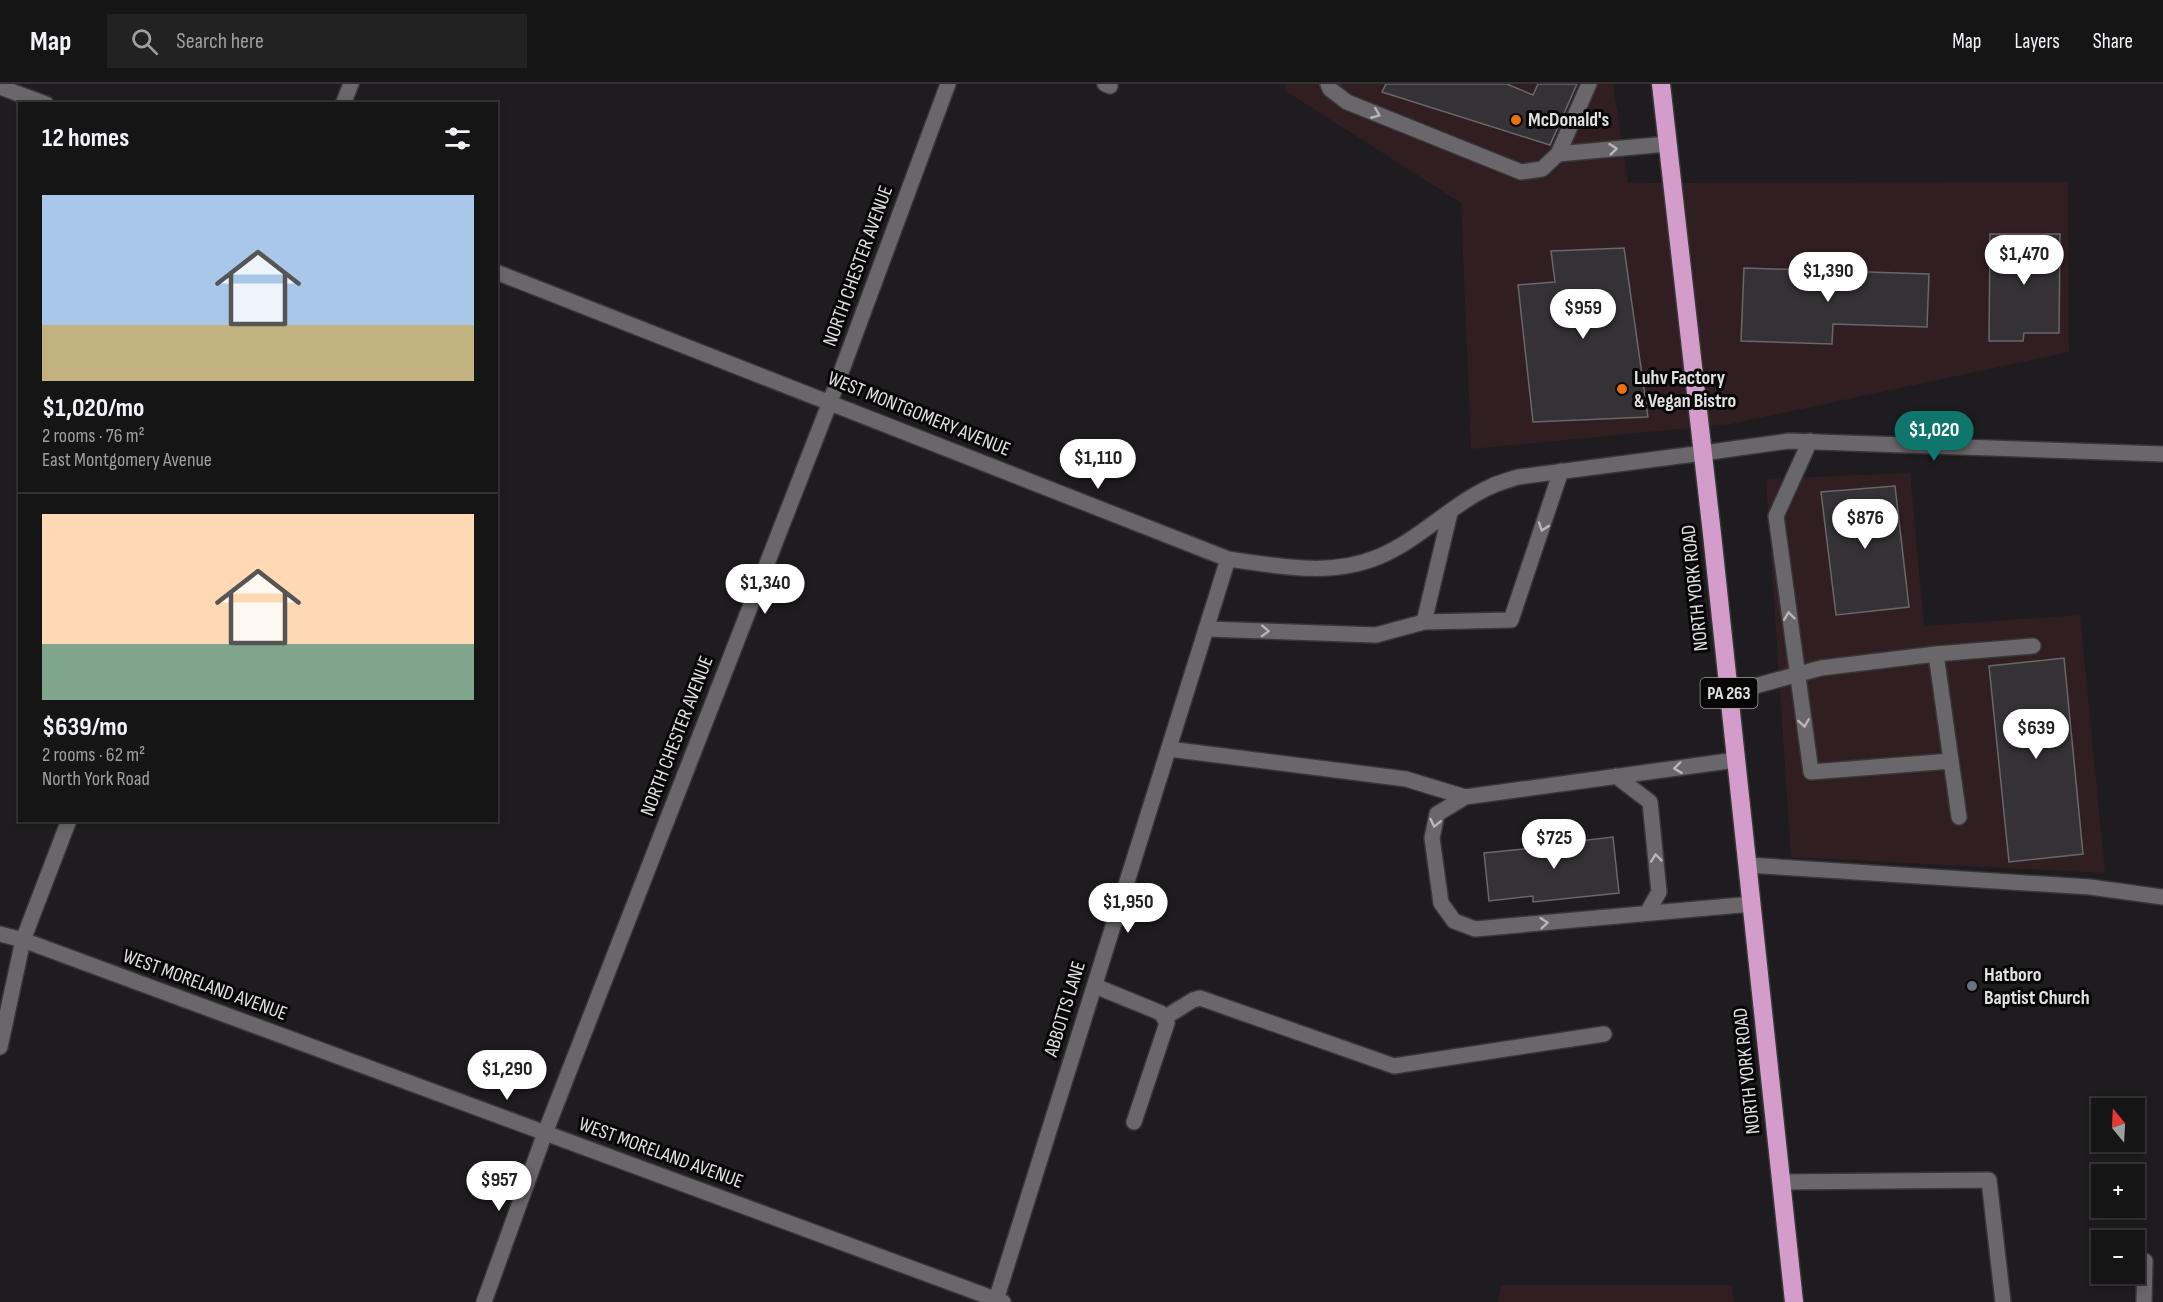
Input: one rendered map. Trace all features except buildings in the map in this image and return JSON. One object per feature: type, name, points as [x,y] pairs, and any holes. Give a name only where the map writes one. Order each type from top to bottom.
[{"type":"highway","name":"NORTH YORK ROAD","points":[[1661,84],[1794,1302]]},
{"type":"street","points":[[345,102],[351,84]]},
{"type":"street","name":"NORTH CHESTER AVENUE","points":[[484,1302],[545,1133],[830,402],[948,84]]},
{"type":"street","points":[[1328,84],[1330,89],[1347,102],[1521,172],[1542,169],[1558,154],[1589,84]]},
{"type":"street","points":[[0,87],[41,102]]},
{"type":"street","points":[[1558,154],[1668,144]]},
{"type":"street","name":"WEST MONTGOMERY AVENUE","points":[[498,273],[1228,559],[1296,569],[1357,564],[1379,557],[1491,486],[1518,477],[1561,471],[1789,441],[2163,454]]},
{"type":"street","points":[[1810,441],[1776,516],[1811,772],[1951,761]]},
{"type":"street","points":[[1206,629],[1376,635],[1424,622],[1511,620],[1561,471]]},
{"type":"street","points":[[1424,622],[1449,513]]},
{"type":"street","name":"ABBOTTS LANE","points":[[1000,1301],[1228,559]]},
{"type":"street","points":[[1729,693],[1821,668],[1936,654],[2033,646]]},
{"type":"street","points":[[1936,654],[1959,817]]},
{"type":"street","points":[[1169,749],[1406,779],[1465,796],[1736,760]]},
{"type":"street","points":[[1616,776],[1650,802],[1659,892],[1647,913]]},
{"type":"street","points":[[1465,796],[1437,814],[1432,838],[1441,903],[1454,921],[1475,929],[1752,904]]},
{"type":"street","points":[[0,1047],[23,940],[68,822]]},
{"type":"street","points":[[1748,865],[2090,887],[2163,897]]},
{"type":"street","name":"WEST MORELAND AVENUE","points":[[0,934],[23,940],[1000,1301]]},
{"type":"street","points":[[1095,986],[1161,1013],[1167,1023],[1134,1122]]},
{"type":"street","points":[[1164,1018],[1200,998],[1394,1066],[1604,1034]]},
{"type":"street","points":[[1782,1182],[1989,1180],[2003,1302]]},
{"type":"street","points":[[2144,1284],[2144,1302]]},
{"type":"shaded area","points":[[1286,84],[1613,84],[1628,183],[2068,182],[2069,352],[1731,424],[1471,449],[1461,203],[1284,90]]},
{"type":"shaded area","points":[[1910,473],[1924,626],[2080,615],[2105,873],[1791,857],[1766,479]]},
{"type":"shaded area","points":[[1501,1285],[1732,1285],[1734,1302],[1498,1302]]},
{"type":"place","name":"McDonald's","points":[[1516,120]]},
{"type":"place","name":"Luhv Factory & Vegan Bistro","points":[[1622,389]]},
{"type":"place","name":"Hatboro Baptist Church","points":[[1972,986]]}]
